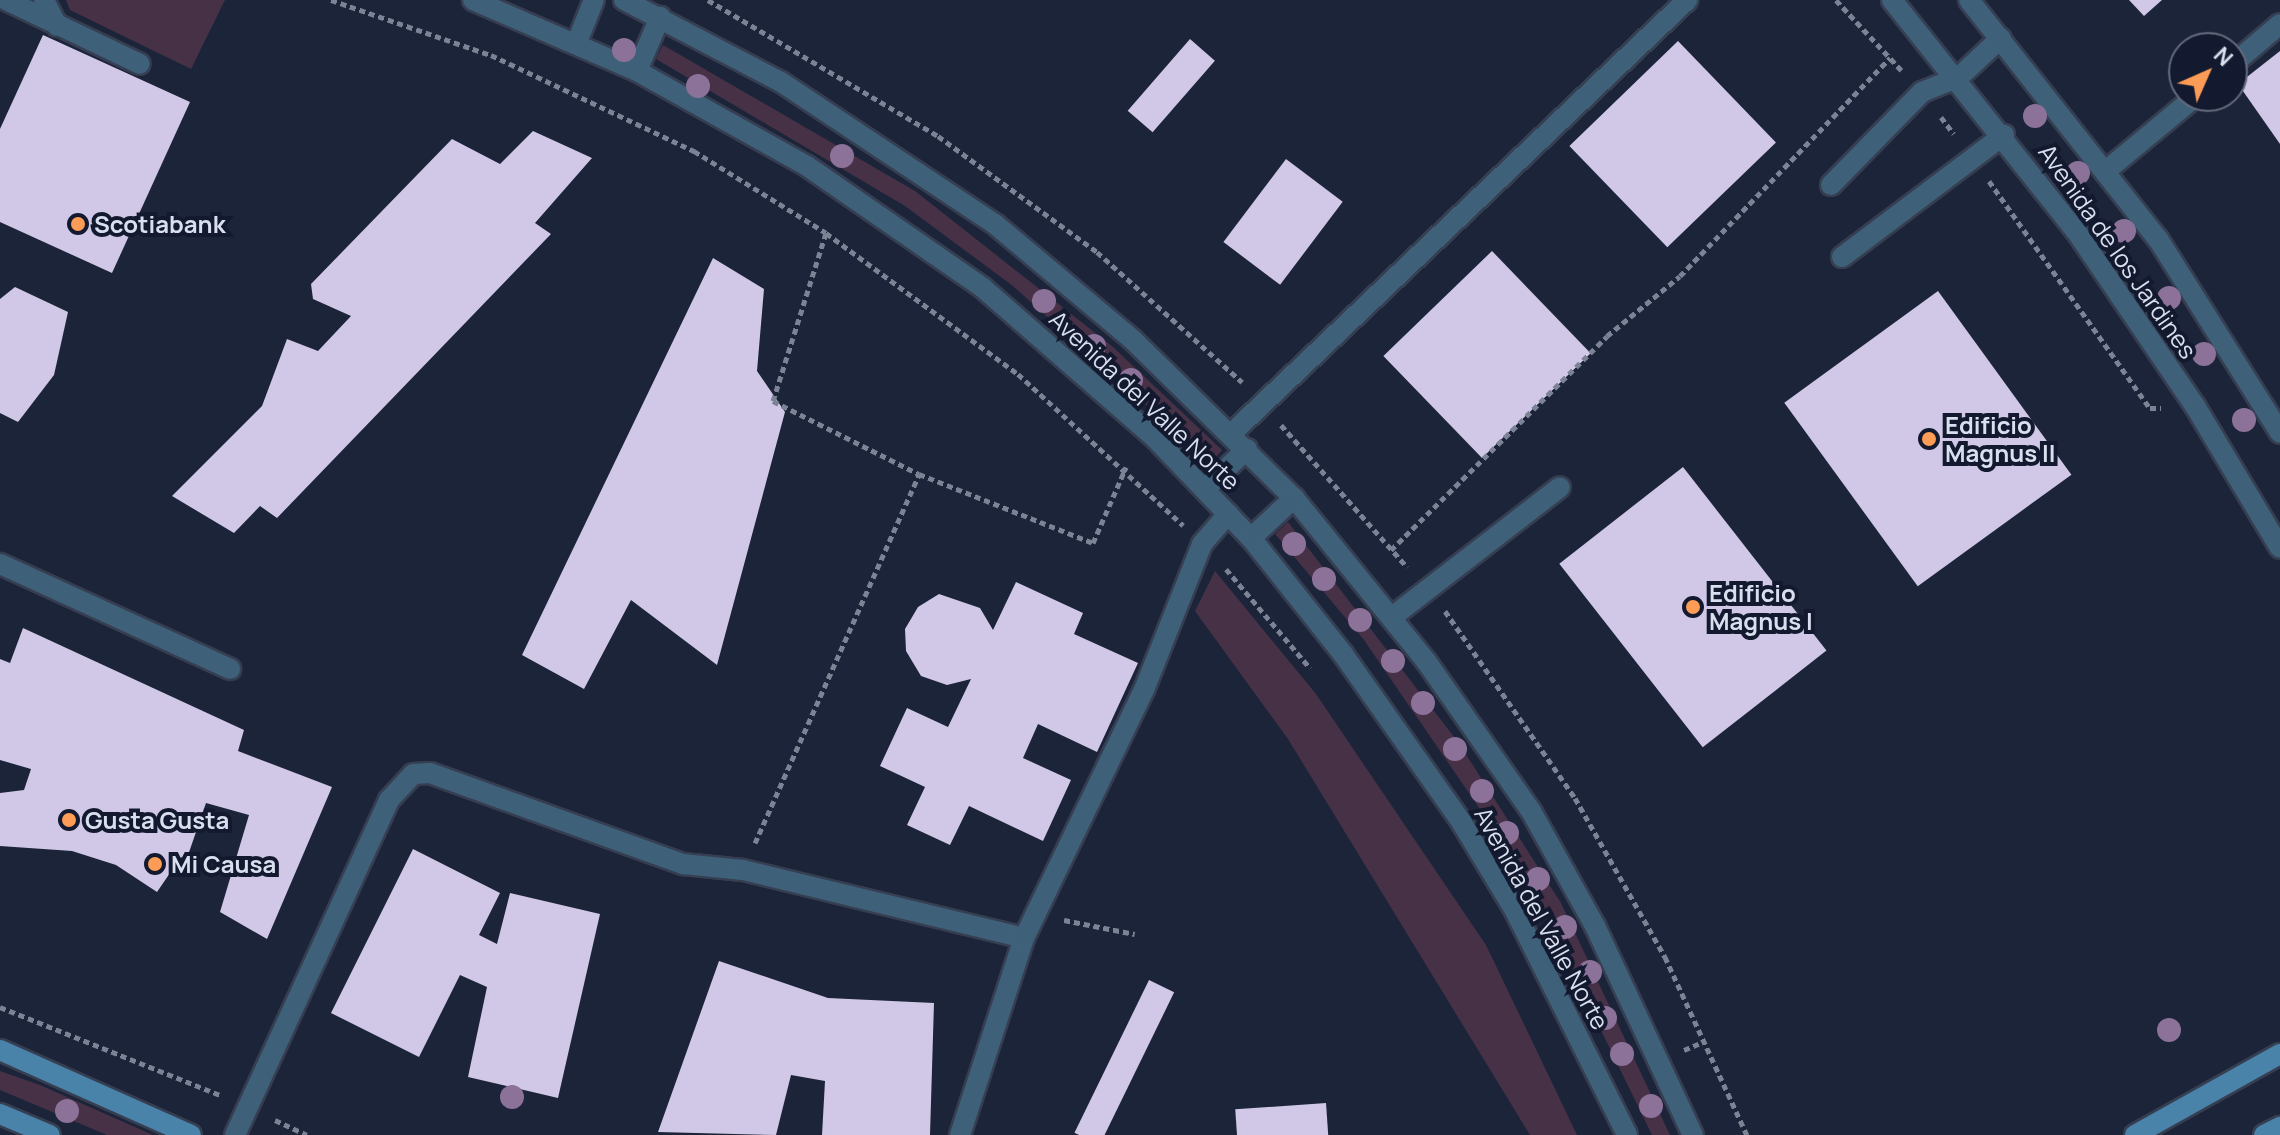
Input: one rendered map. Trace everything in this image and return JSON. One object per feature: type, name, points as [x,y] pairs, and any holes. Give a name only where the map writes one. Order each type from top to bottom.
[{"type":"street","points":[[6,0],[140,64]]},
{"type":"street","points":[[44,0],[57,26]]},
{"type":"street","name":"Avenida del Valle Norte","points":[[473,0],[577,42],[637,71],[807,166],[983,288],[1205,489],[1251,538],[1343,654],[1462,823],[1515,911],[1627,1135]]},
{"type":"street","points":[[577,42],[594,0]]},
{"type":"street","name":"Avenida del Valle Norte","points":[[624,0],[835,115],[973,208],[1100,311],[1247,449],[1294,498],[1392,617],[1475,727],[1574,884],[1693,1135]]},
{"type":"street","points":[[1231,434],[1687,0]]},
{"type":"street","name":"Avenida de los Jardines","points":[[1892,0],[1959,77],[2004,135],[2195,406],[2280,548]]},
{"type":"street","name":"Avenida de los Jardines","points":[[1969,0],[2107,170],[2280,433]]},
{"type":"street","points":[[637,71],[660,17]]},
{"type":"street","points":[[2248,51],[2280,24]]},
{"type":"street","points":[[1831,185],[1922,92],[1959,77],[2001,38]]},
{"type":"street","points":[[2107,170],[2177,112]]},
{"type":"street","points":[[1842,257],[2004,135]]},
{"type":"street","points":[[1205,489],[1247,449]]},
{"type":"street","points":[[1392,617],[1560,487]]},
{"type":"street","points":[[1251,538],[1294,498]]},
{"type":"street","points":[[960,1135],[1024,938],[1144,690],[1202,544],[1228,514]]},
{"type":"street","points":[[0,564],[230,669]]},
{"type":"street","points":[[235,1135],[389,800],[413,774],[430,773],[683,864],[743,870],[1024,938]]},
{"type":"street","points":[[0,1050],[191,1135]]},
{"type":"street","points":[[2135,1135],[2280,1054]]},
{"type":"street","points":[[0,1114],[50,1135]]},
{"type":"street","points":[[2264,1135],[2280,1127]]},
{"type":"path","points":[[331,0],[491,55],[585,97],[694,151],[826,233],[1018,374],[1126,467],[1202,544],[1320,679]]},
{"type":"path","points":[[1836,0],[1922,92],[2150,408],[2195,406]]},
{"type":"path","points":[[1391,550],[1607,336],[1680,276],[1890,58]]},
{"type":"path","points":[[826,233],[773,401],[919,474],[1093,543],[1126,467]]},
{"type":"path","points":[[743,870],[919,474]]},
{"type":"path","points":[[1036,914],[1135,934]]},
{"type":"path","points":[[0,1007],[248,1107],[307,1135]]},
{"type":"path","points":[[1705,1041],[1747,1135]]},
{"type":"shaded area","points":[[66,0],[225,0],[191,69],[70,10]]},
{"type":"shaded area","points":[[663,45],[915,191],[1113,347],[1222,450],[1211,463],[1013,286],[905,206],[656,59]]},
{"type":"shaded area","points":[[1288,522],[1458,742],[1561,903],[1670,1135],[1652,1135],[1558,942],[1484,815],[1364,640],[1275,534]]},
{"type":"shaded area","points":[[1215,571],[1316,694],[1486,945],[1577,1135],[1530,1135],[1288,739],[1195,611]]},
{"type":"shaded area","points":[[0,1071],[40,1085],[153,1135],[107,1135],[0,1090]]},
{"type":"building","points":[[2129,0],[2162,0],[2144,16]]},
{"type":"building","points":[[43,35],[190,102],[112,273],[0,222],[0,129]]},
{"type":"building","points":[[1190,39],[1215,61],[1153,132],[1128,111]]},
{"type":"building","points":[[1678,41],[1776,142],[1667,247],[1569,146]]},
{"type":"building","points":[[2280,51],[2280,144],[2248,98],[2248,76]]},
{"type":"building","points":[[533,131],[592,158],[535,223],[551,234],[277,518],[260,506],[234,533],[172,496],[262,406],[287,339],[318,351],[351,316],[313,299],[311,284],[452,139],[500,164]]},
{"type":"building","points":[[1286,159],[1343,202],[1280,285],[1223,242]]},
{"type":"building","points":[[1492,251],[1591,353],[1482,458],[1383,356]]},
{"type":"building","points":[[713,258],[764,289],[757,371],[785,412],[717,665],[631,600],[584,689],[522,655]]},
{"type":"building","points":[[15,287],[68,312],[54,375],[18,422],[0,413],[0,299]]},
{"type":"building","name":"Edificio Magnus II","points":[[1938,291],[2071,475],[1918,586],[1784,403]]},
{"type":"building","name":"Edificio Magnus I","points":[[1683,467],[1826,651],[1703,747],[1559,564]]},
{"type":"building","points":[[1016,582],[1083,613],[1074,634],[1138,663],[1097,752],[1038,724],[1023,758],[1071,780],[1043,841],[969,806],[950,845],[907,825],[925,787],[880,766],[907,708],[948,727],[971,679],[947,685],[921,676],[906,651],[905,629],[918,607],[939,594],[980,608],[993,630]]},
{"type":"building","points":[[23,628],[244,730],[238,751],[332,787],[267,939],[220,912],[249,815],[206,803],[186,861],[181,857],[157,892],[116,865],[72,851],[0,846],[0,793],[24,790],[31,769],[0,760],[0,659],[10,663]]},
{"type":"building","points":[[413,849],[500,893],[479,935],[497,944],[510,893],[600,914],[558,1098],[468,1077],[487,987],[460,975],[419,1057],[331,1013]]},
{"type":"building","points":[[719,961],[828,998],[934,1003],[930,1135],[822,1135],[825,1081],[791,1075],[776,1135],[658,1132]]},
{"type":"building","points":[[1149,980],[1174,992],[1105,1135],[1074,1133]]},
{"type":"building","points":[[1326,1103],[1328,1135],[1237,1135],[1235,1109]]},
{"type":"place","name":"Scotiabank","points":[[78,224]]},
{"type":"place","name":"Edificio Magnus II","points":[[1929,439]]},
{"type":"place","name":"Edificio Magnus I","points":[[1693,607]]},
{"type":"place","name":"Gusta Gusta","points":[[69,820]]},
{"type":"place","name":"Mi Causa","points":[[155,864]]}]
